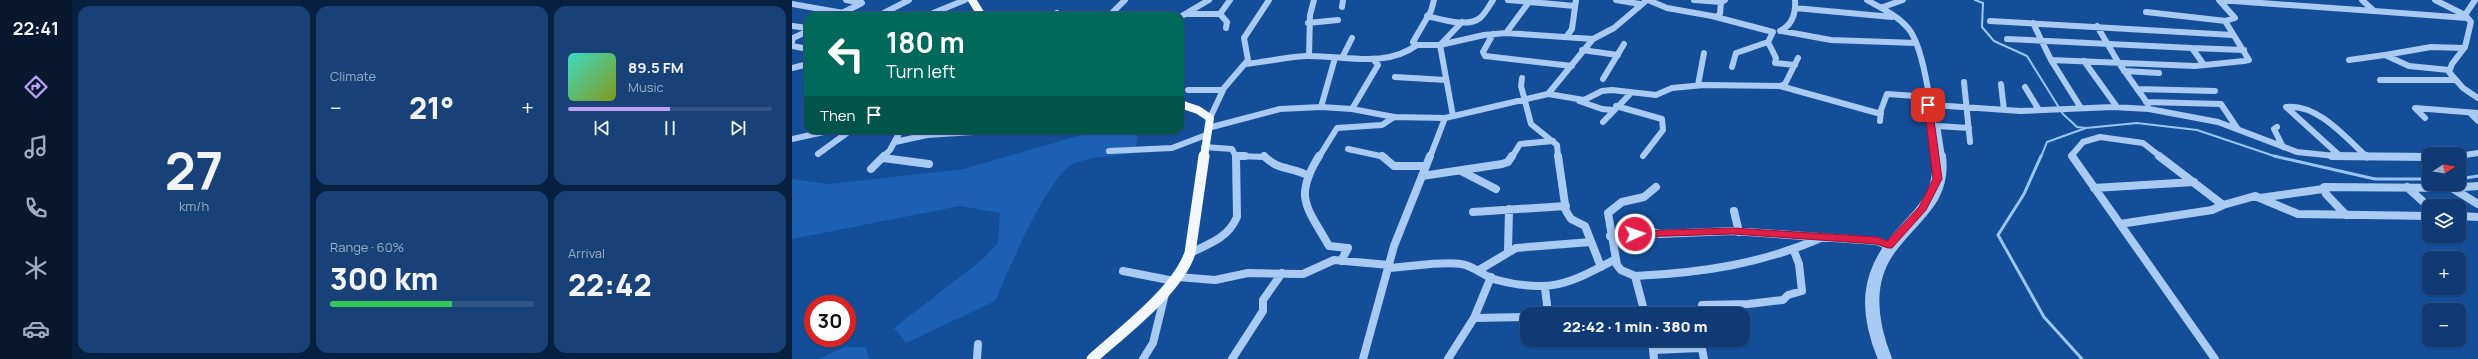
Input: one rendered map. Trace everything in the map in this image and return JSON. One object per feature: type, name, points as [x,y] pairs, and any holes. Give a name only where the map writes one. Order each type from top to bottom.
[{"type":"main road","points":[[971,0],[979,12]]},
{"type":"main road","points":[[1092,359],[1165,292],[1186,265],[1190,254],[1208,127],[1198,110],[1184,105]]},
{"type":"street","points":[[845,12],[862,3],[846,0]]},
{"type":"street","points":[[900,0],[908,1]]},
{"type":"street","points":[[937,12],[971,0]]},
{"type":"street","points":[[1113,12],[1125,0]]},
{"type":"street","points":[[1186,14],[1209,0]]},
{"type":"street","points":[[1220,14],[1230,0]]},
{"type":"street","points":[[1208,127],[1223,90],[1248,60],[1244,38],[1248,29],[1269,0]]},
{"type":"street","points":[[1310,56],[1312,38],[1308,23],[1314,0]]},
{"type":"street","points":[[1342,7],[1343,0]]},
{"type":"street","points":[[1417,45],[1413,42],[1417,31],[1427,16],[1434,0]]},
{"type":"street","points":[[1427,16],[1462,22],[1477,20],[1493,0]]},
{"type":"street","points":[[1508,0],[1575,6]]},
{"type":"street","points":[[1567,36],[1572,29],[1576,0]]},
{"type":"street","points":[[1616,0],[1635,2],[1648,0],[1667,8],[1716,17],[1773,32],[1782,31],[1805,36],[1844,40],[1916,43]]},
{"type":"street","points":[[1694,0],[1723,1],[1720,14],[1716,17]]},
{"type":"street","points":[[1782,31],[1790,23],[1795,8],[1795,0]]},
{"type":"street","points":[[1867,0],[1906,26],[1916,43],[1929,96],[1933,105],[1943,180],[1928,210],[1891,247],[1873,295],[1874,318],[1881,344],[1888,359]]},
{"type":"street","points":[[1871,0],[1910,25],[1920,40],[1929,96],[1937,179],[1923,208],[1891,247],[1875,270],[1867,294],[1868,317],[1875,344],[1882,359]]},
{"type":"street","points":[[1883,7],[1903,0]]},
{"type":"street","points":[[2219,0],[2466,16]]},
{"type":"street","points":[[2146,12],[2188,15],[2194,19],[2226,21],[2234,18],[2234,16],[2219,0]]},
{"type":"street","points":[[2260,0],[2265,4]]},
{"type":"street","points":[[2280,0],[2285,5]]},
{"type":"street","points":[[2362,0],[2374,11]]},
{"type":"street","points":[[2432,0],[2435,0],[2466,16],[2471,22],[2470,33],[2461,53],[2450,64],[2449,70],[2455,80],[2478,98]]},
{"type":"street","points":[[2466,16],[2475,0]]},
{"type":"street","points":[[886,12],[908,1]]},
{"type":"street","points":[[1506,33],[1529,2]]},
{"type":"street","points":[[1548,94],[1572,66],[1582,50],[1593,39],[1614,28],[1632,14],[1635,2]]},
{"type":"street","points":[[792,4],[837,12]]},
{"type":"street","points":[[1795,8],[1895,18]]},
{"type":"street","points":[[1186,14],[1220,14],[1227,22],[1226,28]]},
{"type":"street","points":[[1308,23],[1338,20]]},
{"type":"street","points":[[1990,21],[2233,35]]},
{"type":"street","points":[[2052,60],[2204,65],[2249,60],[2226,21]]},
{"type":"street","points":[[1453,116],[1440,56],[1440,45],[1462,22]]},
{"type":"street","points":[[2033,23],[2040,40],[2081,108]]},
{"type":"street","points":[[792,26],[804,28]]},
{"type":"street","points":[[2096,26],[2118,62],[2151,109]]},
{"type":"street","points":[[792,42],[793,38],[804,31]]},
{"type":"street","points":[[1732,67],[1736,53],[1768,42],[1773,32]]},
{"type":"street","points":[[1245,64],[1310,56],[1374,59],[1410,52],[1417,45],[1440,45],[1493,34],[1506,33],[1567,36],[1593,39]]},
{"type":"street","points":[[1493,34],[1483,52],[1484,56],[1572,66]]},
{"type":"street","points":[[1342,58],[1352,38]]},
{"type":"street","points":[[2007,39],[2244,50]]},
{"type":"street","points":[[1768,42],[1776,58],[1776,63],[1796,64]]},
{"type":"street","points":[[1603,79],[1624,44]]},
{"type":"street","points":[[792,46],[804,48]]},
{"type":"street","points":[[2349,60],[2431,47],[2463,48]]},
{"type":"street","points":[[2192,48],[2204,65]]},
{"type":"street","points":[[1582,50],[1618,55]]},
{"type":"street","points":[[1698,85],[1704,53]]},
{"type":"street","points":[[2385,55],[2398,62],[2417,68],[2435,66],[2449,70]]},
{"type":"street","points":[[1320,107],[1335,58]]},
{"type":"street","points":[[1780,86],[1785,84],[1798,58]]},
{"type":"street","points":[[1352,109],[1378,64],[1374,59]]},
{"type":"street","points":[[2084,61],[2117,108]]},
{"type":"street","points":[[792,68],[804,65]]},
{"type":"street","points":[[2124,71],[2159,73]]},
{"type":"street","points":[[1395,77],[1446,80]]},
{"type":"street","points":[[1522,78],[1521,86],[1526,99],[1531,124],[1557,145],[1566,206],[1571,219],[1582,222],[1585,226],[1601,267]]},
{"type":"street","points":[[2380,80],[2455,80]]},
{"type":"street","points":[[1964,82],[1970,142]]},
{"type":"street","points":[[2001,84],[2004,110]]},
{"type":"street","points":[[1576,100],[1584,100],[1602,91],[1656,95],[1672,88],[1698,85],[1780,86],[1881,114]]},
{"type":"street","points":[[2025,87],[2038,110]]},
{"type":"street","points":[[2137,89],[2215,91]]},
{"type":"street","points":[[1188,90],[1223,90]]},
{"type":"street","points":[[1603,122],[1631,93]]},
{"type":"street","points":[[1109,151],[1144,150],[1188,144],[1208,127],[1280,109],[1320,107],[1352,109],[1394,117],[1444,118],[1548,94],[1576,100],[1602,109],[1615,108],[1662,120],[1663,130],[1643,156]]},
{"type":"street","points":[[1880,122],[1881,110],[1887,94],[1929,96]]},
{"type":"street","points":[[2146,102],[2221,104],[2237,128]]},
{"type":"street","points":[[1933,105],[2004,110],[2067,108],[2151,109],[2198,117],[2237,128],[2283,147],[2313,154],[2367,157],[2422,157]]},
{"type":"street","points":[[2340,156],[2286,107],[2301,107],[2315,113],[2367,157]]},
{"type":"street","points":[[2425,118],[2416,108],[2478,113]]},
{"type":"street","points":[[2470,113],[2478,121]]},
{"type":"street","points":[[1341,261],[1348,248],[1329,246],[1304,201],[1307,175],[1337,128],[1342,126],[1382,125],[1394,117]]},
{"type":"street","points":[[1363,359],[1394,246],[1444,118]]},
{"type":"street","points":[[1937,126],[1969,128]]},
{"type":"street","points":[[2277,128],[2274,129],[2283,147]]},
{"type":"street","points":[[792,138],[811,134]]},
{"type":"street","points":[[818,154],[846,134]]},
{"type":"street","points":[[871,169],[883,158],[899,134]]},
{"type":"street","points":[[895,142],[927,135],[942,134]]},
{"type":"street","points":[[2215,359],[2072,155],[2083,142],[2100,137],[2143,143],[2223,205]]},
{"type":"street","points":[[1422,176],[1461,171],[1508,162],[1516,148],[1526,142],[1553,141]]},
{"type":"street","points":[[1190,254],[1229,233],[1235,226],[1237,216],[1237,156],[1232,149],[1204,147]]},
{"type":"street","points":[[1348,149],[1384,156],[1394,166],[1426,166]]},
{"type":"street","points":[[2466,155],[2478,153]]},
{"type":"street","points":[[1237,156],[1263,155],[1274,166],[1299,171],[1307,175]]},
{"type":"street","points":[[883,158],[929,164]]},
{"type":"street","points":[[1461,171],[1496,189]]},
{"type":"street","points":[[2094,188],[2194,182]]},
{"type":"street","points":[[2120,224],[2212,210],[2223,205],[2251,197],[2260,198],[2323,189],[2330,186],[2422,187]]},
{"type":"street","points":[[2466,187],[2478,186]]},
{"type":"street","points":[[1656,187],[1640,199],[1622,202],[1611,208],[1607,217],[1616,259],[1621,270],[1635,276],[1726,269],[1794,251],[1823,237]]},
{"type":"street","points":[[2407,187],[2422,201]]},
{"type":"street","points":[[2323,189],[2346,215]]},
{"type":"street","points":[[2457,191],[2478,204]]},
{"type":"street","points":[[2260,198],[2298,214],[2422,216]]},
{"type":"street","points":[[1474,212],[1566,206]]},
{"type":"street","points":[[1508,251],[1509,209]]},
{"type":"street","points":[[1734,211],[1739,232]]},
{"type":"street","points":[[2466,216],[2478,217]]},
{"type":"street","points":[[1610,236],[1652,232],[1660,234],[1739,232],[1877,241],[1891,247]]},
{"type":"street","points":[[1479,270],[1508,251],[1516,248],[1591,242]]},
{"type":"street","points":[[1702,305],[1748,304],[1783,300],[1788,295],[1800,293],[1802,291],[1799,264],[1794,251]]},
{"type":"street","points":[[1122,271],[1176,279],[1215,280],[1248,273],[1303,274],[1329,261],[1389,266],[1460,264],[1479,270],[1491,278],[1545,288],[1566,284],[1616,259]]},
{"type":"street","points":[[1232,359],[1263,311],[1263,300],[1282,273]]},
{"type":"street","points":[[1635,276],[1643,307]]},
{"type":"street","points":[[1448,359],[1474,318],[1491,278]]},
{"type":"street","points":[[1545,288],[1549,307]]},
{"type":"street","points":[[1143,359],[1154,343],[1165,292]]},
{"type":"street","points":[[1474,318],[1520,318]]},
{"type":"street","points":[[977,359],[978,344]]},
{"type":"street","points":[[1653,347],[1654,359]]},
{"type":"street","points":[[1654,350],[1699,348],[1702,349],[1704,359]]},
{"type":"shaded area","points":[[1085,134],[1138,134],[1135,153],[1082,161],[1075,163],[1065,170],[1041,204],[995,301],[906,343],[894,328],[983,259],[998,243],[1000,213],[960,206],[792,239],[792,179],[829,184],[964,169]]},
{"type":"shaded area","points":[[845,347],[866,347],[869,359],[819,359]]},
{"type":"waterway","points":[[1975,0],[1983,3],[1982,27],[1994,41],[2027,56],[2063,114],[2077,127],[2086,128]]},
{"type":"waterway","points":[[2086,128],[2137,123],[2197,130],[2274,156]]},
{"type":"waterway","points":[[2041,157],[2047,142],[2086,128]]},
{"type":"waterway","points":[[2041,156],[2024,194],[1998,235],[2044,317],[2082,359]]},
{"type":"waterway","points":[[2274,156],[2375,179],[2422,179]]},
{"type":"waterway","points":[[2466,178],[2478,176]]},
{"type":"route","points":[[1635,234],[1652,232],[1660,234],[1733,231],[1782,236],[1877,241],[1888,245],[1923,208],[1937,179],[1932,125],[1928,105]]}]
